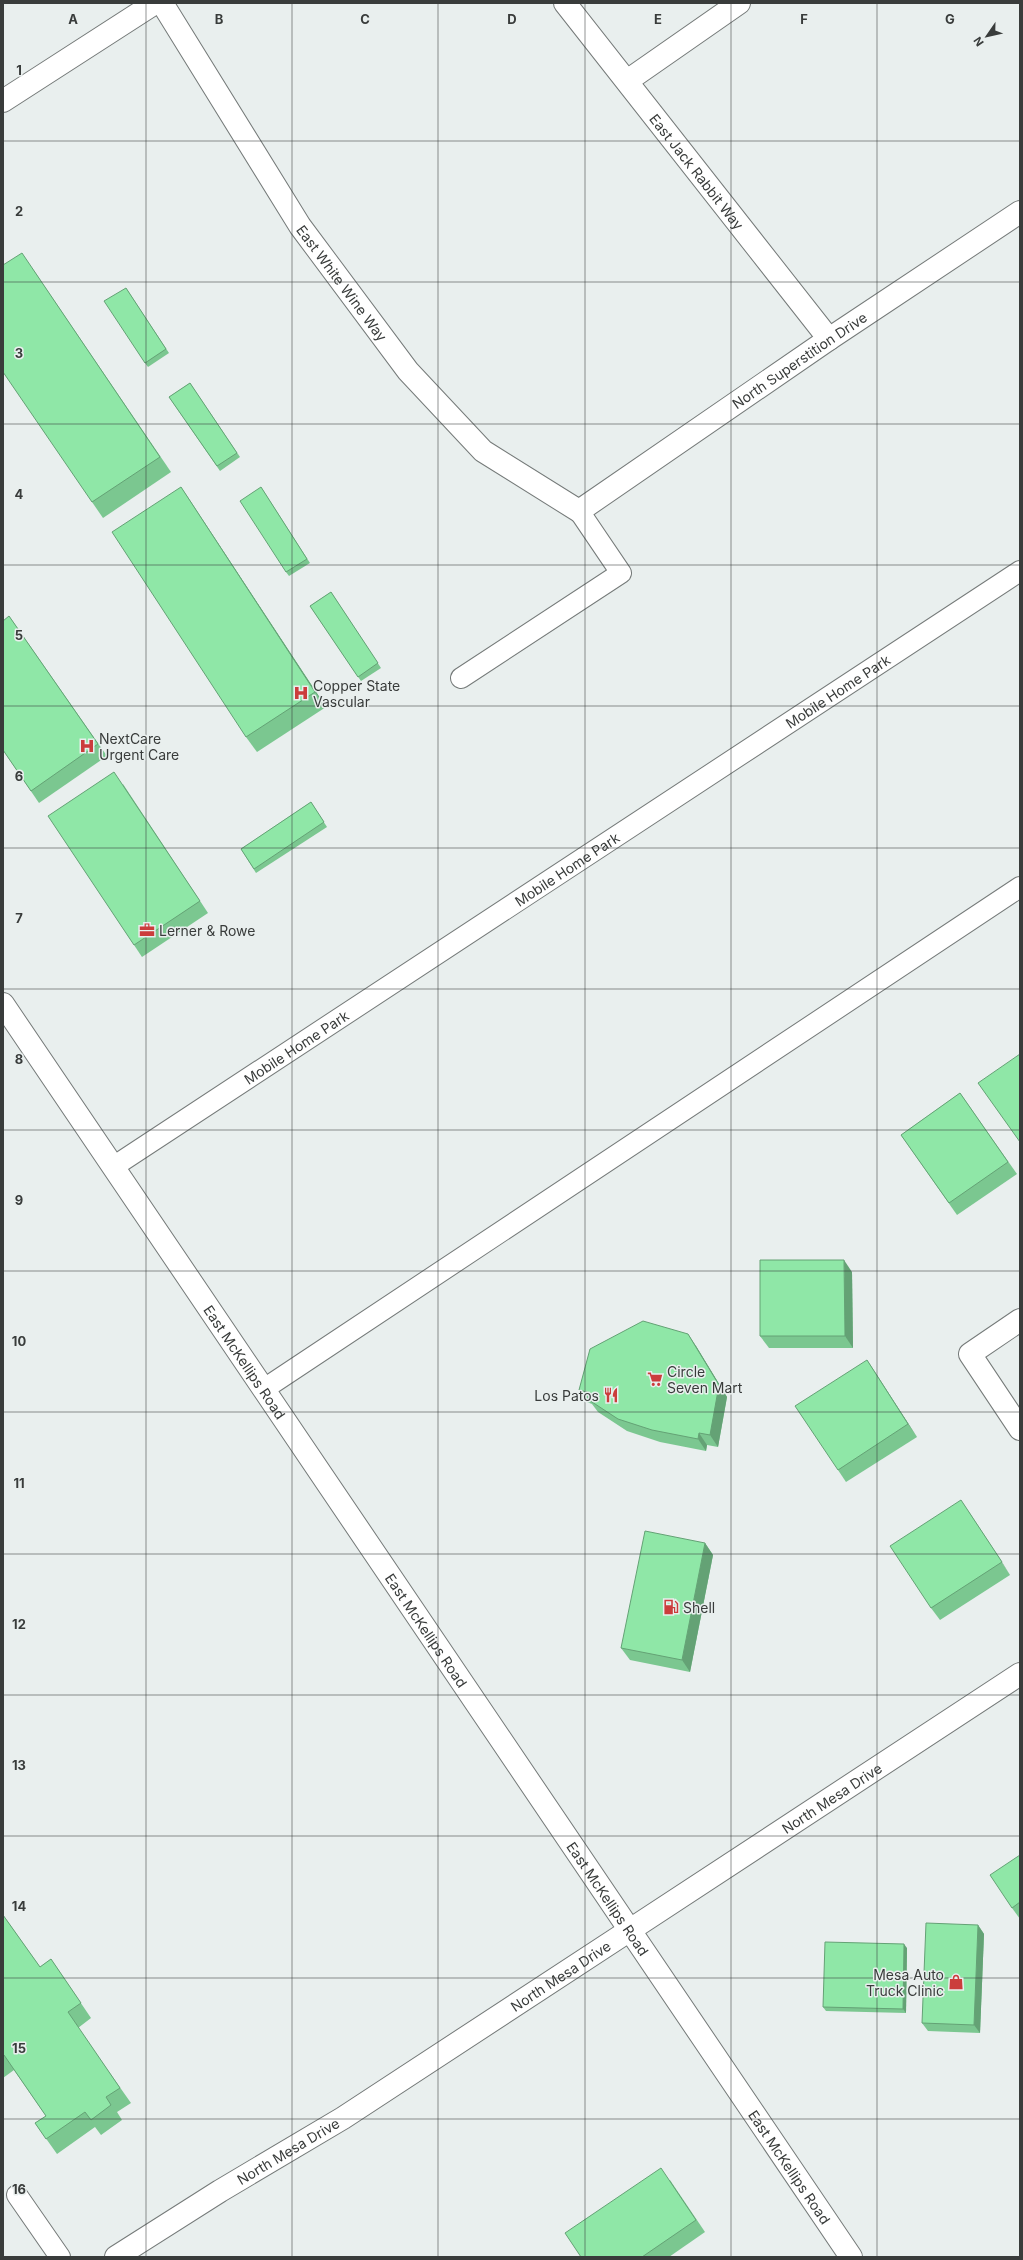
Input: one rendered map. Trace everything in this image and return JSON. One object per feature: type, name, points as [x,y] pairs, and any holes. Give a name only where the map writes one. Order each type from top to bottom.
[{"type":"street","name":"East White Wine Way","points":[[162,3],[300,226],[408,371],[483,451],[579,510]]},
{"type":"street","name":"East Jack Rabbit Way","points":[[565,3],[829,339]]},
{"type":"street","points":[[627,80],[739,3]]},
{"type":"street","points":[[3,101],[142,6]]},
{"type":"street","name":"North Superstition Drive","points":[[579,510],[829,339],[1020,212]]},
{"type":"street","name":"East McKellips Road","points":[[3,1004],[851,2257]]},
{"type":"street","points":[[1020,1320],[970,1354],[1020,1429]]},
{"type":"street","name":"North Mesa Drive","points":[[116,2257],[220,2191],[349,2114],[1020,1674]]},
{"type":"lane","points":[[461,678],[621,573],[579,510]]},
{"type":"lane","name":"Mobile Home Park","points":[[114,1167],[1020,571]]},
{"type":"lane","points":[[264,1389],[1020,887]]},
{"type":"lane","points":[[17,2195],[60,2257]]},
{"type":"building","points":[[22,253],[160,457],[92,502],[3,372],[3,265]]},
{"type":"building","points":[[126,288],[166,349],[145,363],[104,301]]},
{"type":"building","points":[[190,383],[237,453],[217,466],[169,397]]},
{"type":"building","points":[[181,487],[315,692],[246,737],[112,532]]},
{"type":"building","points":[[261,487],[307,559],[286,572],[240,501]]},
{"type":"building","points":[[331,592],[378,663],[358,677],[310,606]]},
{"type":"building","points":[[9,616],[98,744],[31,791],[3,750],[3,621]]},
{"type":"building","points":[[114,772],[200,901],[134,945],[48,816]]},
{"type":"building","points":[[311,802],[324,822],[254,869],[241,849]]},
{"type":"building","points":[[1020,1054],[1020,1142],[978,1083]]},
{"type":"building","points":[[960,1093],[1008,1162],[949,1203],[901,1135]]},
{"type":"building","points":[[760,1260],[844,1260],[845,1336],[760,1336]]},
{"type":"building","name":"Circle Seven Mart","points":[[643,1321],[688,1334],[719,1385],[710,1435],[699,1433],[698,1439],[652,1430],[618,1419],[589,1400],[591,1393],[579,1390],[590,1349]]},
{"type":"building","points":[[867,1360],[908,1424],[838,1470],[795,1406]]},
{"type":"building","points":[[961,1500],[1002,1562],[931,1608],[890,1546]]},
{"type":"building","name":"Shell","points":[[645,1531],[705,1543],[682,1660],[621,1648]]},
{"type":"building","points":[[1020,1855],[1020,1902],[1012,1908],[990,1875]]},
{"type":"building","points":[[3,1915],[40,1967],[51,1959],[81,2003],[68,2012],[120,2088],[106,2097],[111,2105],[91,2120],[85,2112],[46,2139],[35,2123],[46,2116],[3,2055]]},
{"type":"building","name":"Mesa Auto Truck Clinic","points":[[926,1923],[978,1925],[974,2025],[922,2023]]},
{"type":"building","points":[[825,1942],[904,1944],[903,2009],[823,2007]]},
{"type":"building","points":[[661,2168],[696,2220],[642,2257],[581,2257],[565,2233]]},
{"type":"place","name":"Copper State Vascular","points":[[301,693]]},
{"type":"place","name":"NextCare Urgent Care","points":[[87,746]]},
{"type":"place","name":"Lerner & Rowe","points":[[147,930]]},
{"type":"place","name":"Circle Seven Mart","points":[[655,1379]]},
{"type":"place","name":"Los Patos","points":[[611,1395]]},
{"type":"place","name":"Shell","points":[[671,1607]]},
{"type":"place","name":"Mesa Auto Truck Clinic","points":[[956,1982]]}]
